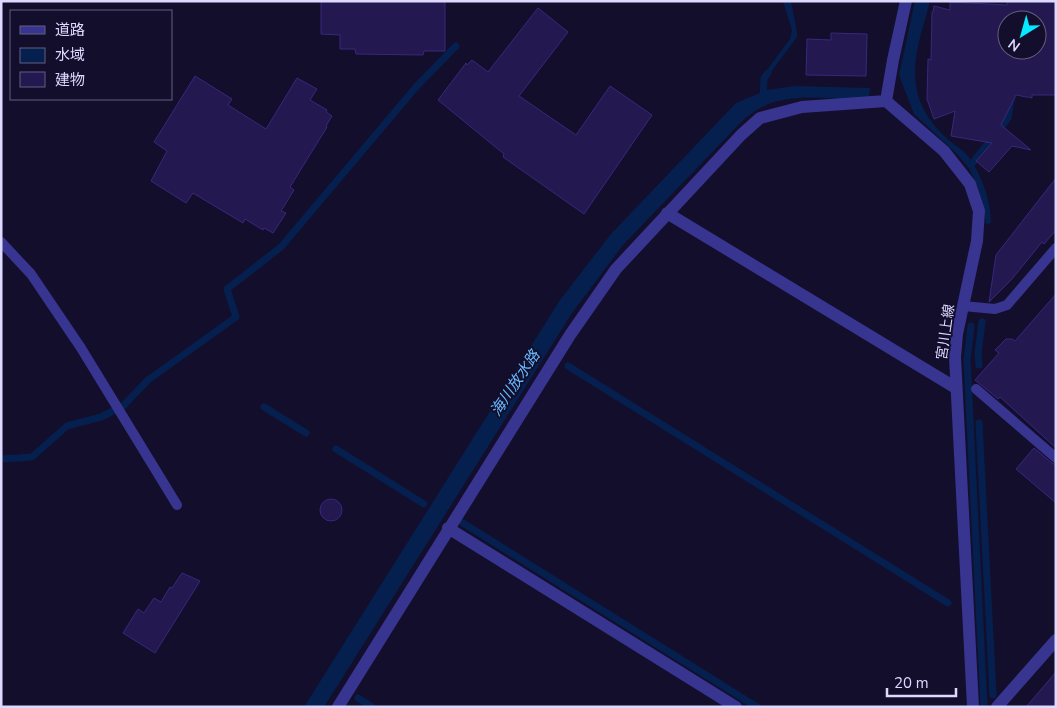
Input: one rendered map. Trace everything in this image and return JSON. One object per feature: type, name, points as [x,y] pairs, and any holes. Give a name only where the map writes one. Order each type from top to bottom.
[{"type":"street","points":[[338,707],[570,334],[616,269],[741,135],[760,118],[802,107],[886,101],[906,1]]},
{"type":"street","name":"宮川上線","points":[[886,101],[944,151],[970,184],[979,211],[978,241],[957,334],[955,357],[973,707]]},
{"type":"street","points":[[668,213],[956,388]]},
{"type":"street","points":[[448,528],[736,707]]},
{"type":"street","points":[[997,707],[1056,640]]},
{"type":"lane","points":[[1,242],[31,274],[82,348],[177,505]]},
{"type":"lane","points":[[963,306],[995,309],[1007,305],[1056,248]]},
{"type":"lane","points":[[976,389],[1056,458]]},
{"type":"water","points":[[783,1],[791,1],[797,37],[765,80],[761,78],[790,39],[792,30]]},
{"type":"water","points":[[915,1],[930,1],[920,38],[915,67],[916,86],[921,104],[930,120],[950,141],[966,154],[974,166],[988,198],[991,223],[986,224],[984,208],[977,185],[969,168],[956,153],[914,114],[899,75]]},
{"type":"water","name":"海川放水路","points":[[795,86],[870,88],[869,98],[862,100],[798,98],[773,102],[762,107],[745,118],[623,245],[572,313],[324,707],[304,707],[560,300],[611,234],[736,103],[767,90]]},
{"type":"building","points":[[321,1],[445,1],[445,51],[424,51],[423,55],[356,54],[355,49],[340,49],[340,35],[321,34]]},
{"type":"building","points":[[1007,1],[1056,2],[1056,95],[1032,95],[1032,98],[1016,95],[1001,125],[1031,150],[1012,146],[989,172],[976,161],[992,143],[951,136],[955,111],[934,119],[927,99],[928,59],[931,60],[932,12],[934,6],[950,10],[950,2],[1007,5]]},
{"type":"building","points":[[538,8],[568,32],[519,96],[576,135],[610,86],[652,115],[584,214],[503,157],[504,154],[438,100],[466,63],[467,65],[472,60],[488,72]]},
{"type":"building","points":[[831,33],[867,34],[866,76],[806,75],[807,39],[831,40]]},
{"type":"building","points":[[195,76],[232,99],[228,105],[266,129],[297,78],[317,89],[310,100],[327,110],[326,112],[332,116],[290,187],[294,190],[281,211],[286,213],[273,233],[264,228],[263,230],[245,219],[243,223],[193,193],[186,203],[151,181],[167,151],[154,142]]},
{"type":"building","points":[[1056,178],[1056,230],[1044,244],[1042,242],[1012,279],[989,302],[996,255]]},
{"type":"building","points":[[1056,294],[1056,448],[1000,397],[998,399],[975,380],[999,353],[995,350],[1006,339],[1015,341]]},
{"type":"building","points":[[1034,448],[1056,465],[1056,503],[1016,469]]},
{"type":"building","points":[[331,499],[339,502],[342,510],[339,518],[331,521],[323,518],[320,510],[323,502]]},
{"type":"building","points":[[182,573],[200,581],[155,653],[123,633],[138,609],[144,613],[154,598],[161,602],[170,587],[172,588]]},
{"type":"building","points":[[1056,672],[1056,707],[1026,707]]},
{"type":"waterway","points":[[1,459],[32,457],[67,426],[101,417],[123,406],[148,380],[236,317],[227,289],[281,247],[416,87],[456,46]]},
{"type":"waterway","points":[[763,98],[764,78],[768,73]]},
{"type":"waterway","points":[[971,165],[1008,118],[1011,100]]},
{"type":"waterway","points":[[979,365],[978,353],[982,322]]},
{"type":"waterway","points":[[971,326],[967,360],[984,707]]},
{"type":"waterway","points":[[568,366],[948,603]]},
{"type":"waterway","points":[[264,407],[306,433]]},
{"type":"waterway","points":[[979,423],[993,695]]},
{"type":"waterway","points":[[336,449],[424,504]]},
{"type":"waterway","points":[[463,523],[757,707]]},
{"type":"waterway","points":[[358,698],[372,707]]}]
